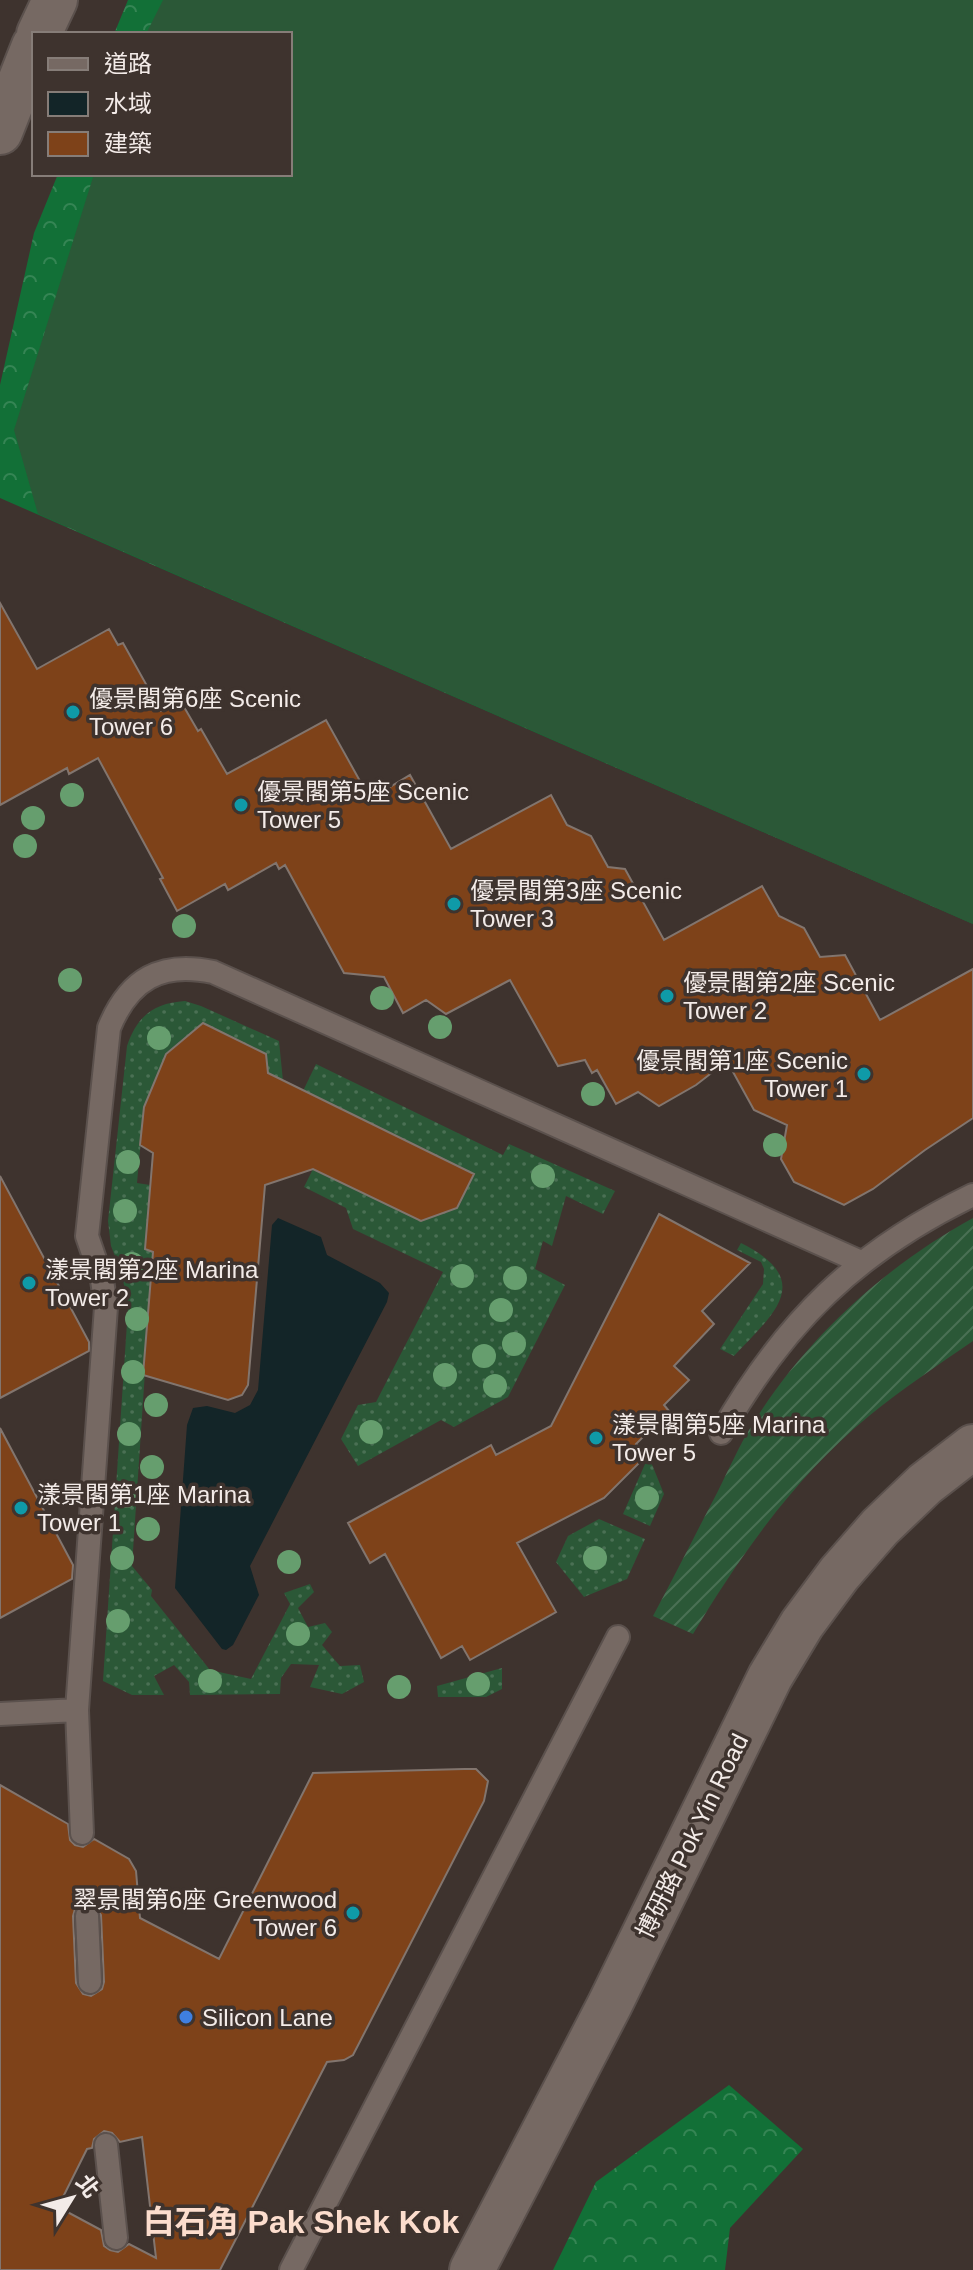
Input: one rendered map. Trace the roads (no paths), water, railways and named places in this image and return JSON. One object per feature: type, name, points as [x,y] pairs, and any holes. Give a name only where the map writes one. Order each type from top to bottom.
[{"type":"street","points":[[40,32],[55,0]]},
{"type":"street","points":[[0,132],[32,51]]},
{"type":"street","name":"博研路 Pok Yin Road","points":[[472,2270],[610,2004],[770,1677],[802,1624],[839,1574],[880,1527],[925,1484],[973,1447]]},
{"type":"lane","points":[[82,1833],[77,1710],[106,1307],[102,1280],[91,1252],[88,1219],[109,1028],[117,1007],[132,989],[149,976],[171,969],[192,968],[213,972],[861,1262]]},
{"type":"lane","points":[[721,1433],[768,1358],[796,1324],[861,1262],[897,1236],[973,1195]]},
{"type":"lane","points":[[291,2270],[618,1637]]},
{"type":"lane","points":[[0,1714],[77,1710]]},
{"type":"lane","points":[[87,1916],[90,1982]]},
{"type":"lane","points":[[106,2145],[116,2238]]},
{"type":"water","points":[[278,1218],[321,1237],[327,1255],[380,1283],[389,1293],[250,1566],[259,1595],[233,1645],[226,1650],[222,1649],[175,1588],[187,1425],[193,1408],[207,1406],[235,1413],[250,1405],[258,1390],[272,1225]]},
{"type":"place","name":"優景閣第6座 Scenic Tower 6","points":[[73,712]]},
{"type":"place","name":"優景閣第5座 Scenic Tower 5","points":[[241,805]]},
{"type":"place","name":"優景閣第3座 Scenic Tower 3","points":[[454,904]]},
{"type":"place","name":"優景閣第2座 Scenic Tower 2","points":[[667,996]]},
{"type":"place","name":"優景閣第1座 Scenic Tower 1","points":[[864,1074]]},
{"type":"place","name":"漾景閣第2座 Marina Tower 2","points":[[29,1283]]},
{"type":"place","name":"漾景閣第5座 Marina Tower 5","points":[[596,1438]]},
{"type":"place","name":"漾景閣第1座 Marina Tower 1","points":[[21,1508]]},
{"type":"place","name":"翠景閣第6座 Greenwood Tower 6","points":[[353,1913]]},
{"type":"place","name":"Silicon Lane","points":[[186,2017]]},
{"type":"district","name":"白石角 Pak Shek Kok","points":[[301,2222]]}]
